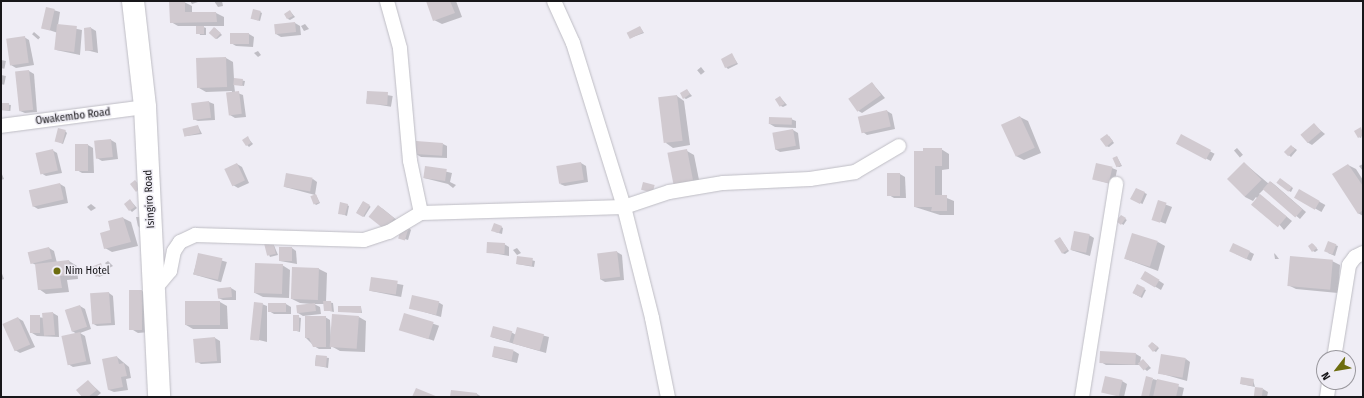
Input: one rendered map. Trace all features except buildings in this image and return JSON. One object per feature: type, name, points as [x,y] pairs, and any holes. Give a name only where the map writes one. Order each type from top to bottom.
[{"type":"main road","name":"Isingiro Road","points":[[133,1],[145,107],[159,397]]},
{"type":"street","points":[[387,1],[400,48],[410,161],[421,213]]},
{"type":"street","points":[[554,1],[573,43],[624,207],[652,318],[668,397]]},
{"type":"street","name":"Owakembo Road","points":[[1,126],[145,107]]},
{"type":"street","points":[[154,290],[170,271],[174,251],[180,242],[195,235],[364,240],[389,232],[421,213],[624,207],[669,192],[723,183],[810,179],[855,172],[899,146]]},
{"type":"street","points":[[1082,397],[1116,184]]},
{"type":"street","points":[[1335,350],[1350,265],[1355,257],[1363,253]]},
{"type":"place","name":"Nim Hotel","points":[[57,271]]}]
